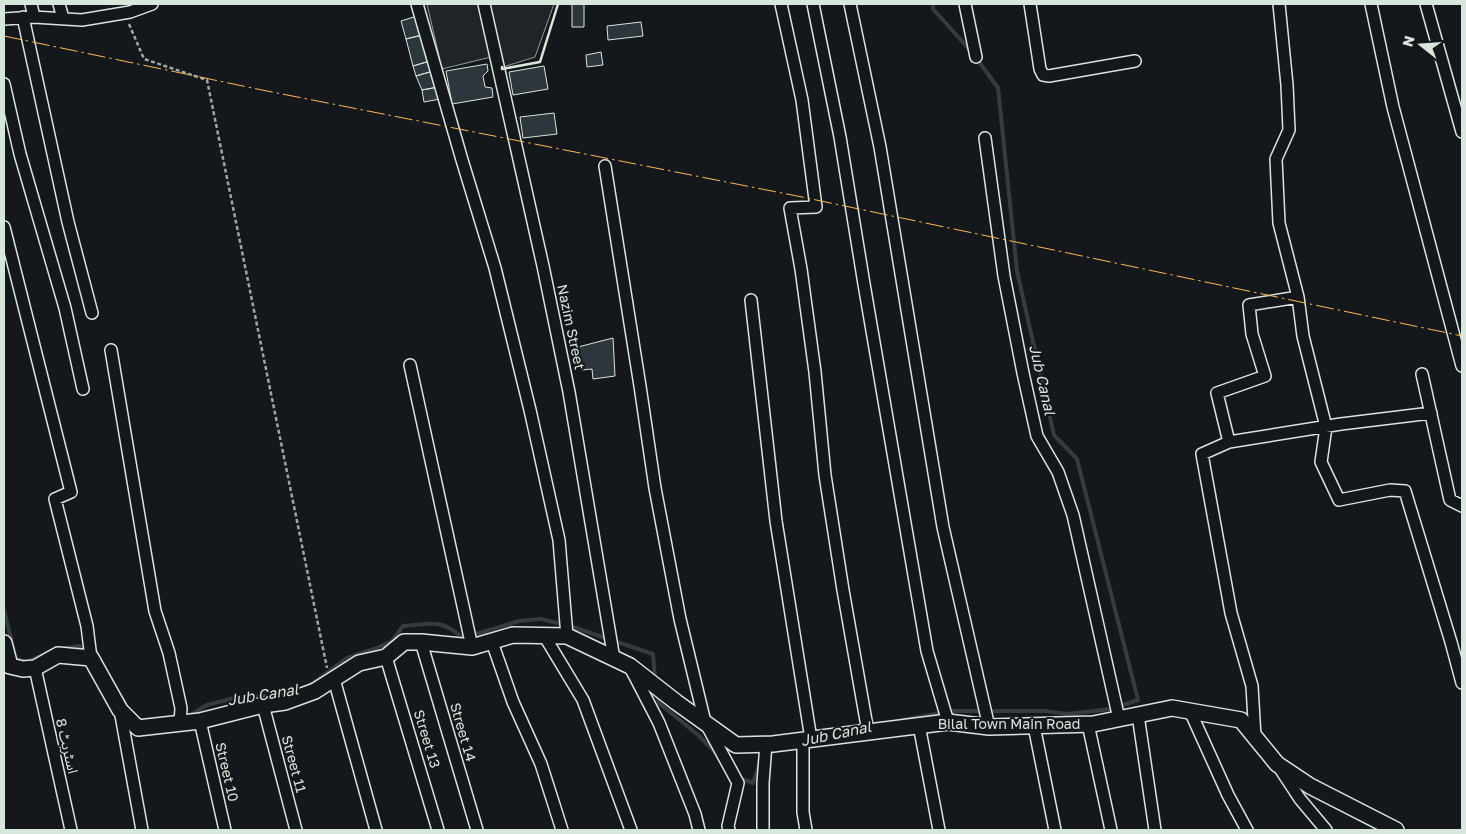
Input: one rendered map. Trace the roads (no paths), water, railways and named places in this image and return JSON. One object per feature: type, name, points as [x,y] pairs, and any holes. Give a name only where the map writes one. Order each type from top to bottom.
[{"type":"street","points":[[31,4],[28,17],[55,166],[92,313]]},
{"type":"street","points":[[60,4],[62,18]]},
{"type":"street","points":[[417,4],[495,268],[528,400],[559,540],[567,636]]},
{"type":"street","name":"Nazim Street","points":[[484,4],[543,266],[569,392],[614,659]]},
{"type":"street","points":[[781,4],[802,100],[816,207],[790,208],[816,372],[826,474],[843,590],[868,732]]},
{"type":"street","points":[[813,4],[840,137],[927,651],[948,722]]},
{"type":"street","points":[[850,4],[880,147],[944,527],[990,727]]},
{"type":"street","points":[[966,4],[976,57]]},
{"type":"street","points":[[1030,4],[1040,69],[1043,75],[1049,76],[1135,60]]},
{"type":"street","points":[[1278,4],[1287,86],[1289,130],[1276,159],[1279,223],[1298,297],[1304,336],[1326,427],[1322,462],[1339,500],[1390,490],[1406,491],[1452,642],[1462,683]]},
{"type":"street","points":[[1370,4],[1394,107],[1462,366]]},
{"type":"street","points":[[1426,4],[1462,132]]},
{"type":"street","points":[[4,19],[28,17],[82,20],[125,13],[149,5]]},
{"type":"street","points":[[4,84],[20,154],[65,308],[83,389]]},
{"type":"street","points":[[985,138],[1004,276],[1022,373],[1037,436],[1058,472],[1073,515],[1119,719]]},
{"type":"street","points":[[604,166],[655,488],[680,619],[705,722],[738,783],[728,826],[729,830]]},
{"type":"street","points":[[4,227],[70,492],[55,498],[87,626],[91,658],[58,655],[35,668],[23,669],[10,666],[4,643]]},
{"type":"street","points":[[1229,442],[1217,393],[1265,376],[1252,334],[1249,305],[1298,297]]},
{"type":"street","points":[[751,300],[776,521],[807,739],[803,812],[806,830]]},
{"type":"street","points":[[111,350],[155,611],[169,653],[182,708],[180,724]]},
{"type":"street","points":[[410,365],[472,647]]},
{"type":"street","points":[[1422,374],[1450,500],[1462,506]]},
{"type":"street","points":[[1256,737],[1252,686],[1231,613],[1202,454],[1229,442],[1431,413]]},
{"type":"street","name":"Bilal Town Main Road","points":[[91,658],[120,710],[138,728],[180,724],[263,705],[285,702],[315,691],[359,663],[386,657],[404,642],[472,647],[513,635],[567,636],[630,666],[736,745],[766,744],[948,722],[990,727],[1088,724],[1172,708],[1241,720],[1277,764],[1310,786],[1396,830]]},
{"type":"street","points":[[545,637],[583,700],[631,830]]},
{"type":"street","name":"Street 14","points":[[422,642],[477,830]]},
{"type":"street","points":[[492,642],[513,702],[541,764],[562,830]]},
{"type":"street","name":"Street 13","points":[[386,657],[438,830]]},
{"type":"street","points":[[630,666],[659,723],[695,814],[699,830]]},
{"type":"street","name":"اسٹریٹ 8","points":[[35,668],[70,830]]},
{"type":"street","points":[[332,680],[376,830]]},
{"type":"street","name":"Street 11","points":[[263,705],[296,830]]},
{"type":"street","points":[[120,710],[142,830]]},
{"type":"street","points":[[1190,711],[1228,795],[1247,830]]},
{"type":"street","points":[[1138,715],[1155,830]]},
{"type":"street","name":"Street 10","points":[[200,720],[225,830]]},
{"type":"street","points":[[1088,724],[1111,830]]},
{"type":"street","points":[[918,725],[939,830]]},
{"type":"street","points":[[1034,726],[1055,830]]},
{"type":"street","points":[[763,830],[763,783],[766,744]]},
{"type":"street","points":[[1277,764],[1300,799],[1326,830]]},
{"type":"waterway","name":"Jub Canal","points":[[933,4],[933,9],[970,50]]},
{"type":"waterway","name":"Jub Canal","points":[[903,720],[951,711],[1045,711],[1067,714],[1111,709],[1138,700],[1077,459],[1054,435],[1017,271],[998,88],[977,59]]},
{"type":"waterway","name":"Jub Canal","points":[[4,610],[16,659],[27,662],[51,651]]},
{"type":"waterway","name":"Jub Canal","points":[[306,688],[347,658],[392,641],[403,626],[442,625],[463,638],[519,621],[541,619],[570,626],[653,654],[655,679]]},
{"type":"waterway","name":"Jub Canal","points":[[60,649],[79,646],[87,650]]},
{"type":"waterway","name":"Jub Canal","points":[[657,693],[659,703],[698,735],[717,754]]},
{"type":"waterway","name":"Jub Canal","points":[[189,716],[207,705],[234,698],[288,694]]},
{"type":"waterway","name":"Jub Canal","points":[[120,695],[128,709]]},
{"type":"waterway","name":"Jub Canal","points":[[739,778],[753,783],[760,762]]}]
